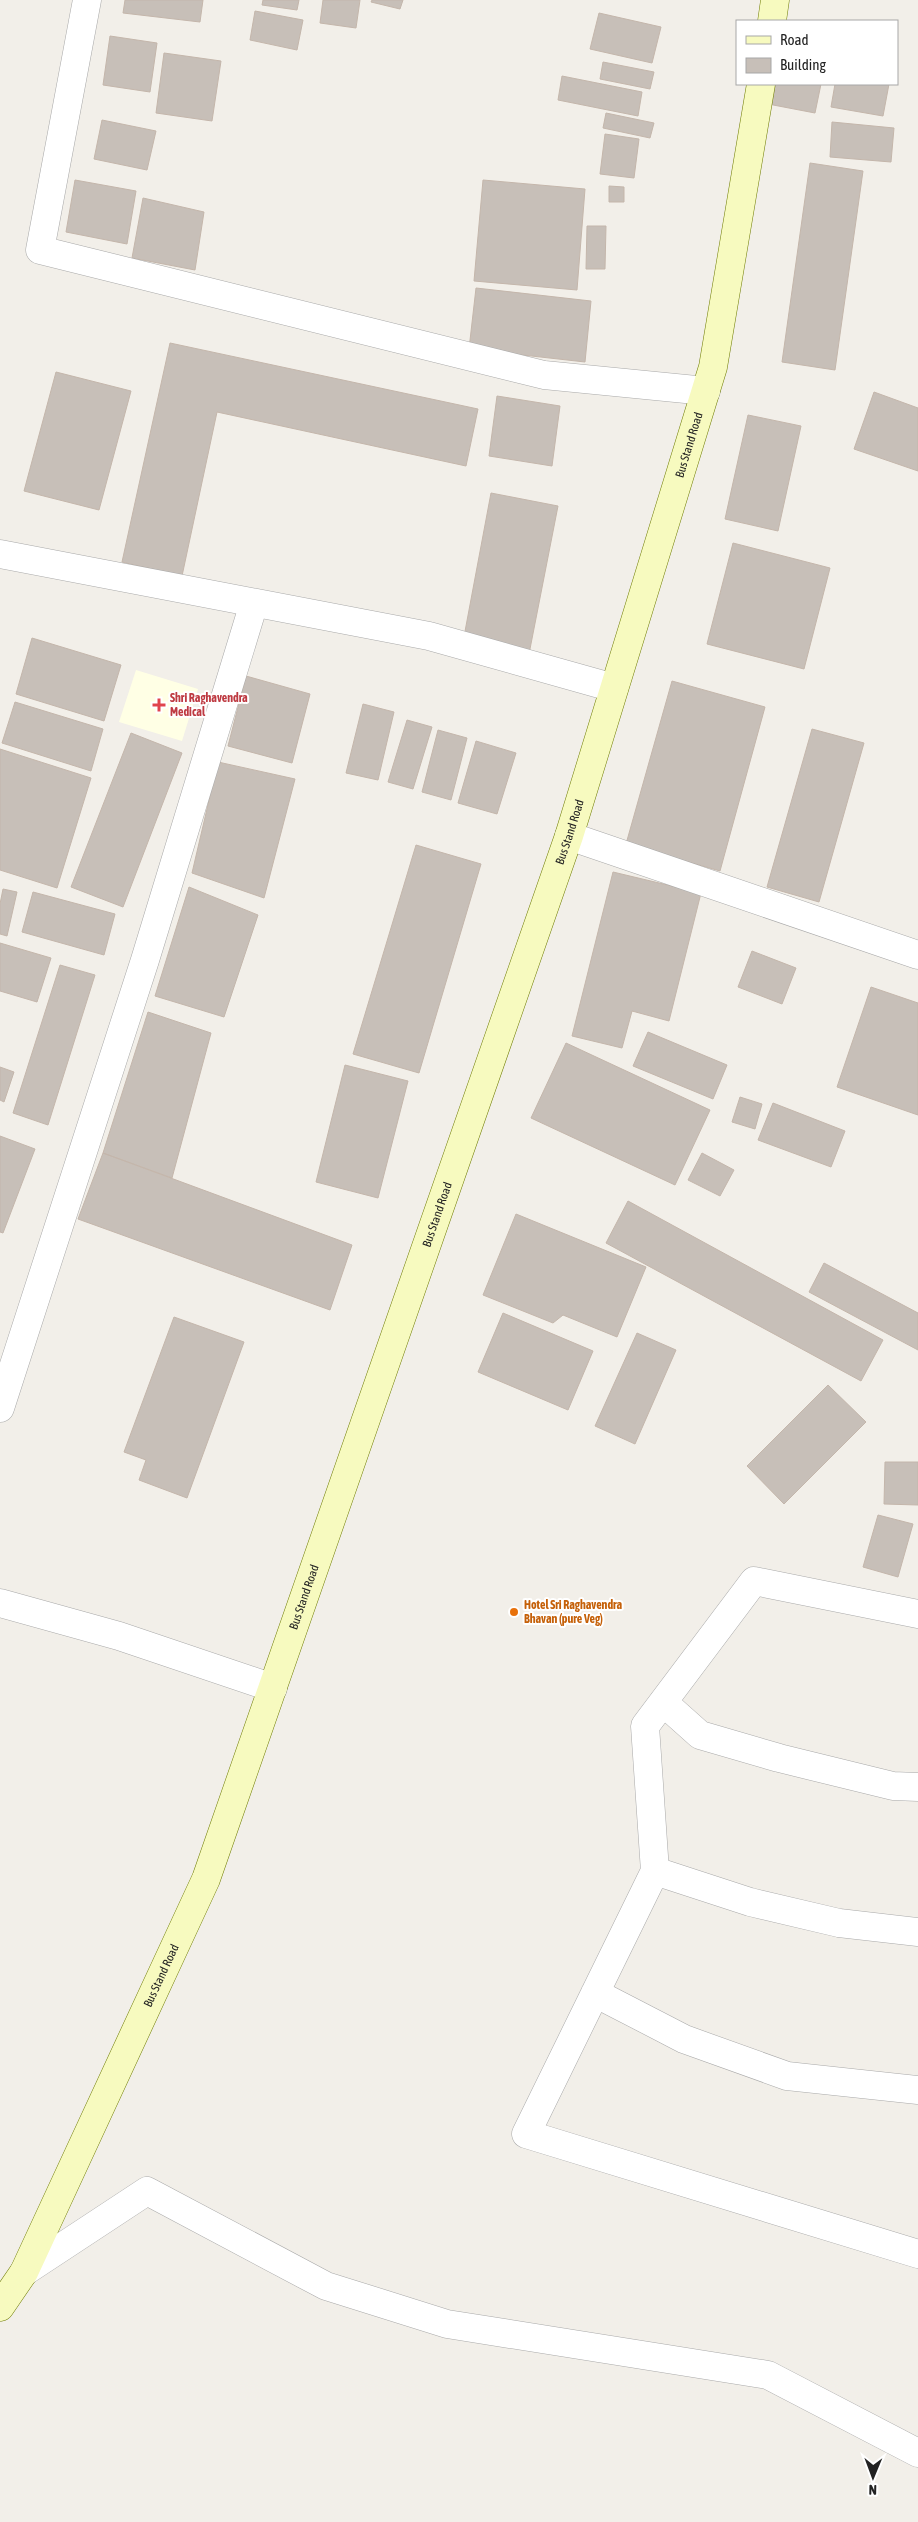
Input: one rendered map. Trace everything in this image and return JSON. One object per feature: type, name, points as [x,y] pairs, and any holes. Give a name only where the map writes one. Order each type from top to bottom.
[{"type":"main road","points":[[772,20],[775,0]]},
{"type":"main road","name":"Bus Stand Road","points":[[0,2307],[24,2272],[206,1879],[568,836],[713,367],[761,85]]},
{"type":"street","points":[[87,0],[40,250],[544,375],[706,391]]},
{"type":"street","points":[[0,554],[429,636],[614,688]]},
{"type":"street","points":[[0,1408],[145,960],[254,603]]},
{"type":"street","points":[[568,836],[918,956]]},
{"type":"street","points":[[918,1614],[754,1581],[645,1726],[655,1870],[526,2134],[918,2254]]},
{"type":"street","points":[[0,1603],[119,1636],[273,1688]]},
{"type":"street","points":[[663,1702],[700,1735],[779,1758],[884,1784],[918,1787]]},
{"type":"street","points":[[655,1870],[759,1904],[839,1923],[918,1932]]},
{"type":"street","points":[[595,1993],[684,2038],[787,2076],[918,2090]]},
{"type":"street","points":[[24,2272],[147,2191],[326,2286],[447,2324],[768,2375],[918,2453]]},
{"type":"shaded area","name":"Shri Raghavendra Medical","points":[[136,670],[198,689],[182,741],[119,722]]},
{"type":"building","points":[[125,0],[203,0],[200,22],[123,13]]},
{"type":"building","points":[[263,0],[299,0],[297,10],[262,5]]},
{"type":"building","points":[[323,0],[360,0],[356,28],[320,23]]},
{"type":"building","points":[[372,0],[403,0],[400,9],[371,2]]},
{"type":"building","points":[[255,11],[303,20],[297,50],[250,40]]},
{"type":"building","points":[[599,13],[661,27],[652,63],[590,49]]},
{"type":"building","points":[[110,36],[157,43],[150,92],[103,85]]},
{"type":"building","points":[[164,53],[221,61],[212,121],[156,113]]},
{"type":"building","points":[[603,62],[654,72],[650,89],[600,79]]},
{"type":"building","points":[[562,76],[642,92],[638,116],[558,100]]},
{"type":"building","points":[[772,85],[821,85],[815,113],[768,104]]},
{"type":"building","points":[[835,85],[889,85],[883,116],[831,107]]},
{"type":"building","points":[[606,113],[654,123],[650,138],[603,128]]},
{"type":"building","points":[[102,120],[156,131],[147,170],[94,159]]},
{"type":"building","points":[[832,122],[894,128],[891,162],[830,157]]},
{"type":"building","points":[[605,134],[639,139],[634,178],[600,174]]},
{"type":"building","points":[[810,163],[863,171],[835,370],[782,362]]},
{"type":"building","points":[[75,180],[136,191],[127,244],[66,232]]},
{"type":"building","points":[[483,180],[585,189],[577,290],[474,281]]},
{"type":"building","points":[[609,186],[624,187],[624,202],[609,202]]},
{"type":"building","points":[[143,198],[204,212],[195,270],[132,258]]},
{"type":"building","points":[[587,226],[606,226],[605,269],[586,269]]},
{"type":"building","points":[[476,288],[591,301],[585,362],[469,349]]},
{"type":"building","points":[[170,343],[478,409],[466,466],[217,412],[182,576],[122,562]]},
{"type":"building","points":[[56,372],[131,391],[99,510],[24,491]]},
{"type":"building","points":[[874,392],[918,408],[918,471],[854,449]]},
{"type":"building","points":[[497,396],[560,406],[552,466],[489,456]]},
{"type":"building","points":[[748,415],[801,426],[778,531],[725,519]]},
{"type":"building","points":[[491,493],[558,506],[529,654],[463,642]]},
{"type":"building","points":[[733,543],[830,568],[804,669],[707,644]]},
{"type":"building","points":[[32,638],[121,665],[104,721],[16,694]]},
{"type":"building","points":[[246,676],[310,694],[292,763],[228,746]]},
{"type":"building","points":[[672,681],[765,707],[720,871],[626,844]]},
{"type":"building","points":[[15,702],[103,729],[91,771],[2,743]]},
{"type":"building","points":[[363,704],[394,712],[378,780],[346,773]]},
{"type":"building","points":[[407,720],[432,727],[413,789],[388,782]]},
{"type":"building","points":[[812,729],[864,743],[819,902],[767,887]]},
{"type":"building","points":[[438,730],[467,738],[451,800],[422,792]]},
{"type":"building","points":[[131,733],[182,753],[123,907],[71,887]]},
{"type":"building","points":[[476,741],[516,753],[497,814],[458,803]]},
{"type":"building","points":[[0,749],[91,778],[57,888],[0,870]]},
{"type":"building","points":[[218,762],[295,779],[264,898],[192,873]]},
{"type":"building","points":[[416,845],[481,864],[419,1073],[353,1054]]},
{"type":"building","points":[[613,872],[701,893],[669,1021],[632,1011],[622,1048],[572,1036]]},
{"type":"building","points":[[189,887],[258,915],[224,1017],[155,996]]},
{"type":"building","points":[[3,889],[17,892],[7,936],[0,934],[0,904]]},
{"type":"building","points":[[33,892],[115,914],[104,955],[22,932]]},
{"type":"building","points":[[0,943],[51,958],[37,1002],[0,991]]},
{"type":"building","points":[[752,951],[796,968],[782,1004],[738,987]]},
{"type":"building","points":[[60,965],[95,975],[48,1125],[13,1113]]},
{"type":"building","points":[[871,987],[918,1003],[918,1115],[837,1087]]},
{"type":"building","points":[[148,1012],[211,1033],[172,1178],[103,1153]]},
{"type":"building","points":[[648,1032],[727,1065],[713,1099],[633,1066]]},
{"type":"building","points":[[566,1043],[710,1110],[675,1185],[531,1118]]},
{"type":"building","points":[[345,1065],[408,1081],[378,1198],[316,1182]]},
{"type":"building","points":[[0,1067],[14,1072],[4,1102],[0,1100]]},
{"type":"building","points":[[740,1097],[762,1104],[755,1129],[732,1122]]},
{"type":"building","points":[[773,1103],[845,1131],[831,1167],[758,1140]]},
{"type":"building","points":[[0,1136],[35,1149],[3,1233],[0,1232]]},
{"type":"building","points":[[103,1153],[352,1245],[330,1310],[78,1219]]},
{"type":"building","points":[[702,1153],[734,1170],[720,1196],[688,1180]]},
{"type":"building","points":[[628,1201],[883,1340],[861,1381],[606,1243]]},
{"type":"building","points":[[516,1214],[646,1267],[617,1337],[563,1315],[553,1323],[483,1295]]},
{"type":"building","points":[[824,1263],[918,1313],[918,1350],[809,1292]]},
{"type":"building","points":[[503,1313],[593,1351],[568,1410],[478,1372]]},
{"type":"building","points":[[174,1317],[244,1342],[187,1498],[139,1480],[146,1460],[124,1452]]},
{"type":"building","points":[[637,1333],[676,1350],[635,1444],[595,1426]]},
{"type":"building","points":[[828,1385],[866,1422],[784,1504],[747,1466]]},
{"type":"building","points":[[885,1462],[918,1462],[918,1505],[884,1504]]},
{"type":"building","points":[[878,1515],[913,1524],[898,1577],[863,1567]]},
{"type":"place","name":"Shri Raghavendra Medical","points":[[159,705]]},
{"type":"place","name":"Hotel Sri Raghavendra Bhavan (pure Veg)","points":[[514,1612]]}]
